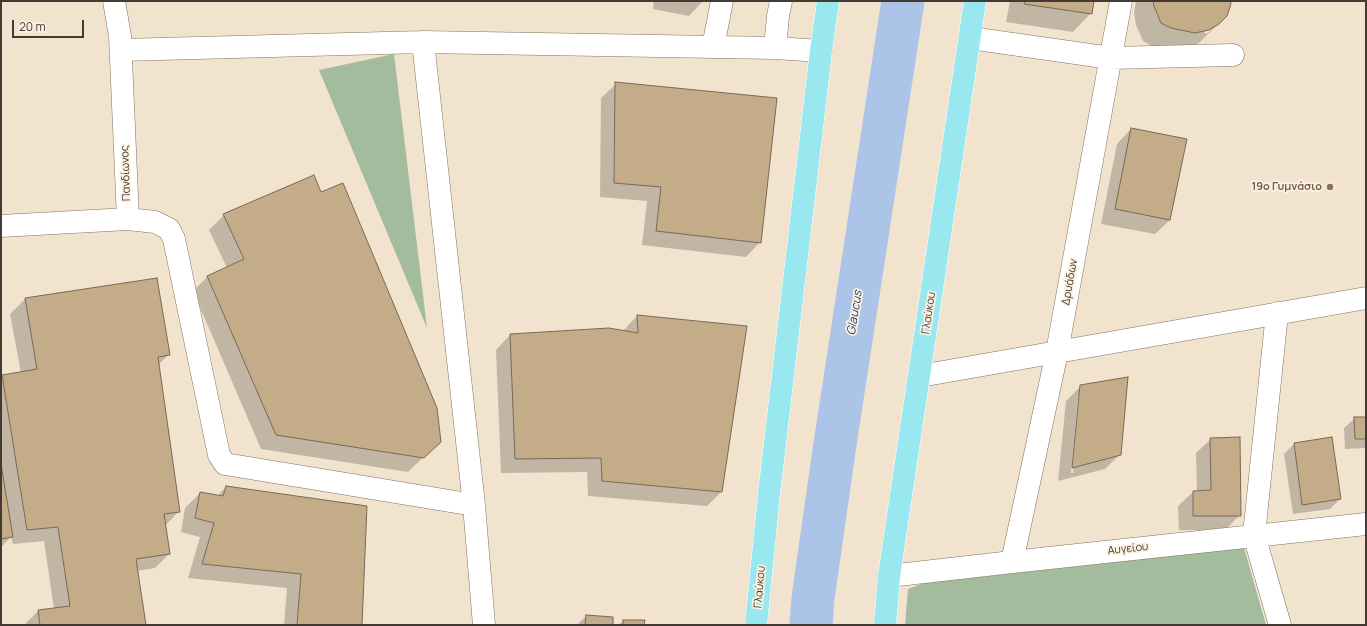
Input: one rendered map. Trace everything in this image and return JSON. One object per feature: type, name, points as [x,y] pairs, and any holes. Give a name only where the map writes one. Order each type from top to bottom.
[{"type":"main road","name":"Γλαύκου","points":[[756,625],[769,494],[828,1]]},
{"type":"main road","name":"Γλαύκου","points":[[884,625],[975,1]]},
{"type":"street","name":"Πανδίωνος","points":[[114,1],[121,50],[128,219]]},
{"type":"street","points":[[713,47],[722,1]]},
{"type":"street","points":[[775,48],[778,16],[782,1]]},
{"type":"street","name":"Δρυάδων","points":[[1012,562],[1057,352],[1121,1]]},
{"type":"street","points":[[970,38],[1111,58],[1233,55]]},
{"type":"street","points":[[121,50],[423,42],[775,48],[821,51]]},
{"type":"street","points":[[423,42],[474,505],[484,625]]},
{"type":"street","points":[[1,226],[128,219],[155,222],[169,229],[174,239],[219,455],[225,464],[474,505]]},
{"type":"street","points":[[920,376],[1366,298]]},
{"type":"street","points":[[1277,313],[1254,535],[1280,625]]},
{"type":"street","name":"Αυγείου","points":[[890,576],[1254,535],[1366,524]]},
{"type":"green space","points":[[394,54],[427,328],[319,70]]},
{"type":"green space","points":[[1244,548],[1266,625],[905,625],[908,589],[924,583]]},
{"type":"building","points":[[1025,1],[1094,1],[1092,14],[1024,4]]},
{"type":"building","points":[[1153,1],[1230,1],[1231,4],[1227,16],[1219,24],[1209,30],[1195,33],[1171,28],[1161,23]]},
{"type":"building","points":[[615,82],[777,98],[761,243],[656,231],[661,187],[614,183]]},
{"type":"building","points":[[1131,128],[1187,139],[1170,220],[1115,209]]},
{"type":"building","points":[[314,175],[321,192],[343,183],[437,408],[441,442],[424,458],[276,435],[207,276],[244,259],[223,214]]},
{"type":"building","points":[[157,278],[170,355],[158,357],[180,512],[164,514],[170,554],[136,559],[146,625],[40,625],[38,610],[70,606],[58,527],[27,530],[2,375],[37,369],[25,298]]},
{"type":"building","points":[[637,315],[747,326],[722,492],[602,481],[601,458],[515,459],[510,334],[609,328],[638,333]]},
{"type":"building","points":[[1128,377],[1121,455],[1072,468],[1080,385]]},
{"type":"building","points":[[1354,417],[1366,417],[1366,439],[1355,439]]},
{"type":"building","points":[[1240,437],[1241,516],[1193,516],[1193,491],[1211,490],[1210,438]]},
{"type":"building","points":[[1332,437],[1341,499],[1302,505],[1294,443]]},
{"type":"building","points":[[1,464],[13,537],[1,539]]},
{"type":"building","points":[[226,486],[367,506],[362,625],[297,625],[301,574],[202,564],[214,523],[195,518],[200,492],[223,496]]},
{"type":"building","points":[[586,615],[613,617],[613,625],[585,625]]},
{"type":"building","points":[[623,620],[645,620],[644,625],[623,625]]},
{"type":"waterway","name":"Glaucus","points":[[811,625],[813,598],[835,444],[903,1]]},
{"type":"place","name":"19ο Γυμνάσιο","points":[[1330,187]]}]
